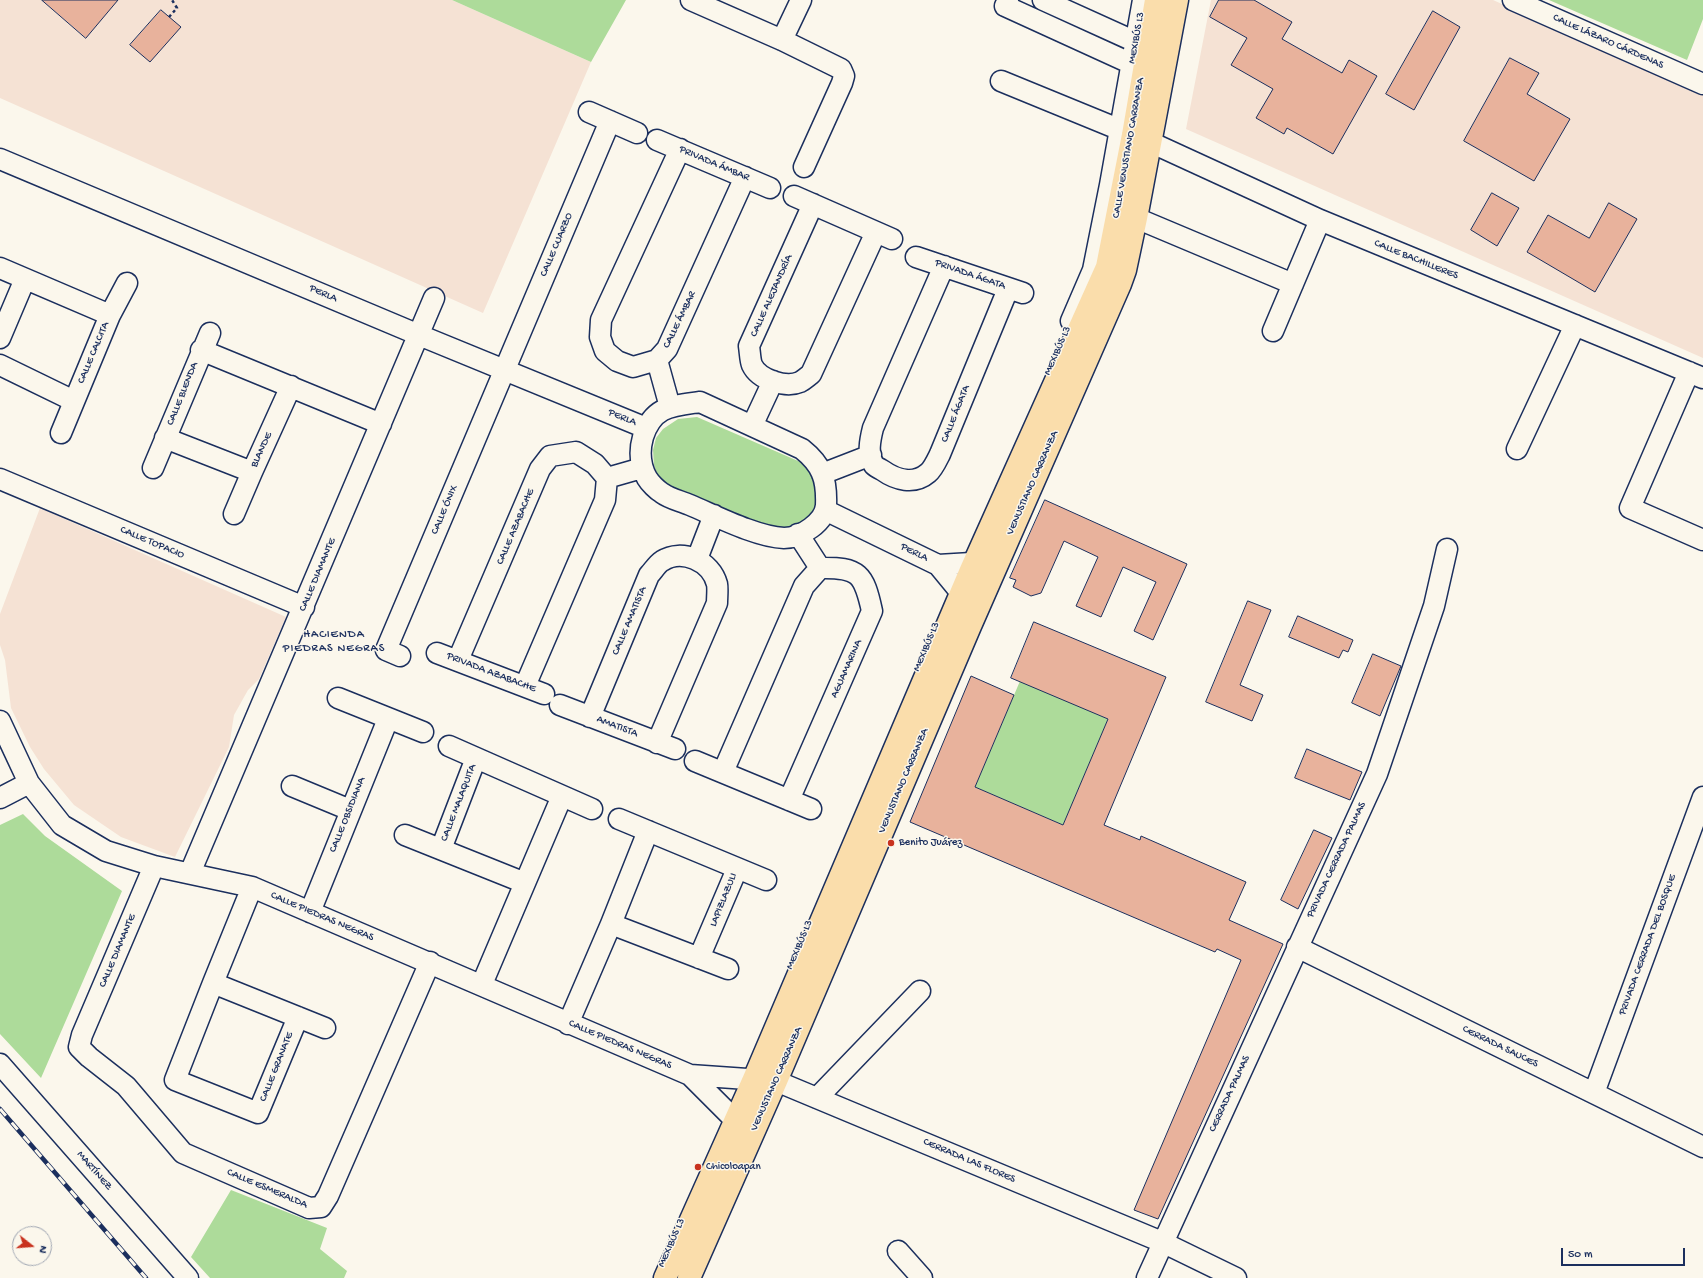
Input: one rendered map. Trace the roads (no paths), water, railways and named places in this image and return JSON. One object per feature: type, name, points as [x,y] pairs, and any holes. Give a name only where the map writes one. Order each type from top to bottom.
[{"type":"main road","name":"CALLE VENUSTIANO CARRANZA","points":[[1109,293],[1125,270],[1138,219],[1140,138],[1138,67],[1142,45],[1156,0]]},
{"type":"main road","name":"CALLE VENUSTIANO CARRANZA","points":[[1109,293],[1107,267],[1177,0]]},
{"type":"main road","name":"VENUSTIANO CARRANZA","points":[[689,1278],[753,1133],[779,1082],[998,562],[1109,293]]},
{"type":"main road","name":"VENUSTIANO CARRANZA","points":[[665,1278],[968,562],[1109,293]]},
{"type":"street","points":[[691,0],[782,40],[841,69],[844,76],[842,83],[804,167]]},
{"type":"street","points":[[782,40],[801,0]]},
{"type":"street","points":[[1008,0],[1006,6],[1138,67]]},
{"type":"street","points":[[1043,0],[1142,45]]},
{"type":"street","name":"MEXIBÚS L3","points":[[1142,45],[1144,0]]},
{"type":"street","name":"MEXIBÚS L3","points":[[968,562],[1092,270],[1140,138],[1183,0]]},
{"type":"street","name":"CALLE LÁZARO CÁRDENAS","points":[[1513,0],[1703,84]]},
{"type":"street","points":[[1102,50],[1110,30]]},
{"type":"street","name":"CALLE BACHILLERES","points":[[1001,81],[1140,138],[1320,220],[1696,375]]},
{"type":"street","points":[[589,112],[637,133]]},
{"type":"street","name":"CALLE CUARZO","points":[[504,369],[610,121]]},
{"type":"street","name":"PRIVADA ÁMBAR","points":[[658,140],[770,188]]},
{"type":"street","name":"CALLE ÁMBAR","points":[[680,149],[601,320],[600,337],[604,351],[617,361],[633,367],[657,360],[667,349],[746,178]]},
{"type":"street","name":"PERLA","points":[[0,159],[419,335],[646,428]]},
{"type":"street","points":[[794,196],[813,204]]},
{"type":"street","name":"CALLE ALEJANDRÍA","points":[[813,204],[884,235],[811,374],[799,382],[788,384],[773,381],[760,375],[752,365],[749,346],[813,204]]},
{"type":"street","points":[[697,1278],[779,1082],[1119,305],[1130,278],[1138,219],[1293,284]]},
{"type":"street","points":[[1273,331],[1320,220]]},
{"type":"street","name":"PRIVADA ÁGATA","points":[[916,257],[1015,291]]},
{"type":"street","points":[[822,474],[871,455],[869,444],[873,428],[944,266]]},
{"type":"street","name":"CALLE CALCITA","points":[[0,268],[110,316],[61,433]]},
{"type":"street","points":[[0,338],[25,279]]},
{"type":"street","points":[[110,316],[127,284]]},
{"type":"street","name":"CALLE ÁGATA","points":[[871,455],[875,465],[889,476],[902,480],[916,479],[929,472],[940,454],[1015,291]]},
{"type":"street","name":"CALLE DIAMANTE","points":[[190,873],[434,298]]},
{"type":"street","points":[[1518,449],[1575,325]]},
{"type":"street","name":"CALLE BLENDA","points":[[153,468],[205,342],[291,386]]},
{"type":"street","points":[[657,360],[670,407]]},
{"type":"street","points":[[0,365],[74,401]]},
{"type":"street","name":"CALLE ÓNIX","points":[[393,653],[504,369]]},
{"type":"street","points":[[1696,375],[1630,508],[1703,540]]},
{"type":"street","points":[[752,426],[773,381]]},
{"type":"street","points":[[291,386],[381,424]]},
{"type":"street","name":"BLANDE","points":[[165,438],[252,472],[291,386]]},
{"type":"street","name":"PERLA","points":[[700,402],[752,426],[802,449],[815,460],[822,474],[827,490],[826,510],[815,525],[798,534],[786,538],[766,536],[662,493],[648,479],[642,468],[640,448],[646,428],[657,413],[670,407],[700,402]]},
{"type":"street","name":"CALLE AZABACHE","points":[[458,660],[540,469],[550,456],[576,452],[595,464],[607,478]]},
{"type":"street","points":[[524,686],[605,500],[607,478],[642,468]]},
{"type":"street","points":[[234,514],[252,472]]},
{"type":"street","name":"CALLE TOPACIO","points":[[0,479],[304,607]]},
{"type":"street","name":"PERLA","points":[[826,510],[938,565],[957,588],[979,607]]},
{"type":"street","points":[[696,558],[714,515]]},
{"type":"street","points":[[722,772],[804,586],[820,568],[798,534]]},
{"type":"street","name":"PRIVADA CERRADA PALMAS","points":[[1297,947],[1377,774],[1434,606],[1448,549]]},
{"type":"street","name":"CALLE AMATISTA","points":[[590,717],[649,575],[661,562],[675,556],[696,558]]},
{"type":"street","name":"AMATISTA","points":[[560,705],[666,746],[717,602],[717,584],[709,570],[696,558]]},
{"type":"street","name":"PERLA","points":[[938,565],[968,562],[998,562]]},
{"type":"street","name":"AGUAMARINA","points":[[789,800],[872,611],[864,581],[849,569],[820,568]]},
{"type":"street","name":"PRIVADA AZABACHE","points":[[437,653],[544,694]]},
{"type":"street","points":[[338,698],[422,732]]},
{"type":"street","name":"CALLE OBSIDIANA","points":[[310,912],[388,719]]},
{"type":"street","name":"CALLE PIEDRAS NEGRAS","points":[[0,721],[29,783],[62,825],[106,851],[154,866],[252,887],[482,984],[568,1024],[690,1075],[749,1078],[779,1082]]},
{"type":"street","points":[[449,746],[476,758]]},
{"type":"street","name":"CALLE MALAQUITA","points":[[525,883],[441,849],[476,758],[592,809]]},
{"type":"street","points":[[695,761],[811,809]]},
{"type":"street","points":[[0,798],[29,783]]},
{"type":"street","points":[[292,786],[350,810]]},
{"type":"street","points":[[482,984],[562,796]]},
{"type":"street","name":"PRIVADA CERRADA DEL BOSQUE","points":[[1594,1093],[1703,797]]},
{"type":"street","name":"LAPIZLAZULI","points":[[619,819],[737,869],[699,958]]},
{"type":"street","points":[[568,1024],[611,924],[648,831]]},
{"type":"street","points":[[405,835],[441,849]]},
{"type":"street","name":"CALLE DIAMANTE","points":[[82,1035],[154,866]]},
{"type":"street","points":[[737,869],[766,880]]},
{"type":"street","name":"CALLE GRANATE","points":[[252,887],[175,1080],[258,1112],[298,1017]]},
{"type":"street","points":[[611,924],[728,970]]},
{"type":"street","name":"CERRADA SAUCES","points":[[1297,947],[1703,1147]]},
{"type":"street","name":"CERRADA PALMAS","points":[[1147,1278],[1297,947]]},
{"type":"street","name":"CALLE ESMERALDA","points":[[82,1035],[80,1047],[89,1057],[126,1086],[183,1153],[309,1208],[321,1207],[328,1196],[430,962]]},
{"type":"street","points":[[213,982],[325,1028]]},
{"type":"street","points":[[817,1098],[920,991]]},
{"type":"street","name":"MARTÍNEZ","points":[[0,1064],[188,1278]]},
{"type":"street","name":"CALLE PIEDRAS NEGRAS","points":[[690,1075],[732,1117],[753,1133]]},
{"type":"street","name":"CERRADA LAS FLORES","points":[[779,1082],[1162,1242],[1236,1278]]},
{"type":"street","name":"MEXIBÚS L3","points":[[656,1278],[732,1117]]},
{"type":"street","points":[[898,1251],[922,1278]]},
{"type":"railway","points":[[0,1109],[146,1278]]},
{"type":"place","name":"Benito Juárez","points":[[891,843]]},
{"type":"place","name":"Chicoloapan","points":[[698,1167]]},
{"type":"district","name":"HACIENDA PIEDRAS NEGRAS","points":[[334,642]]}]
